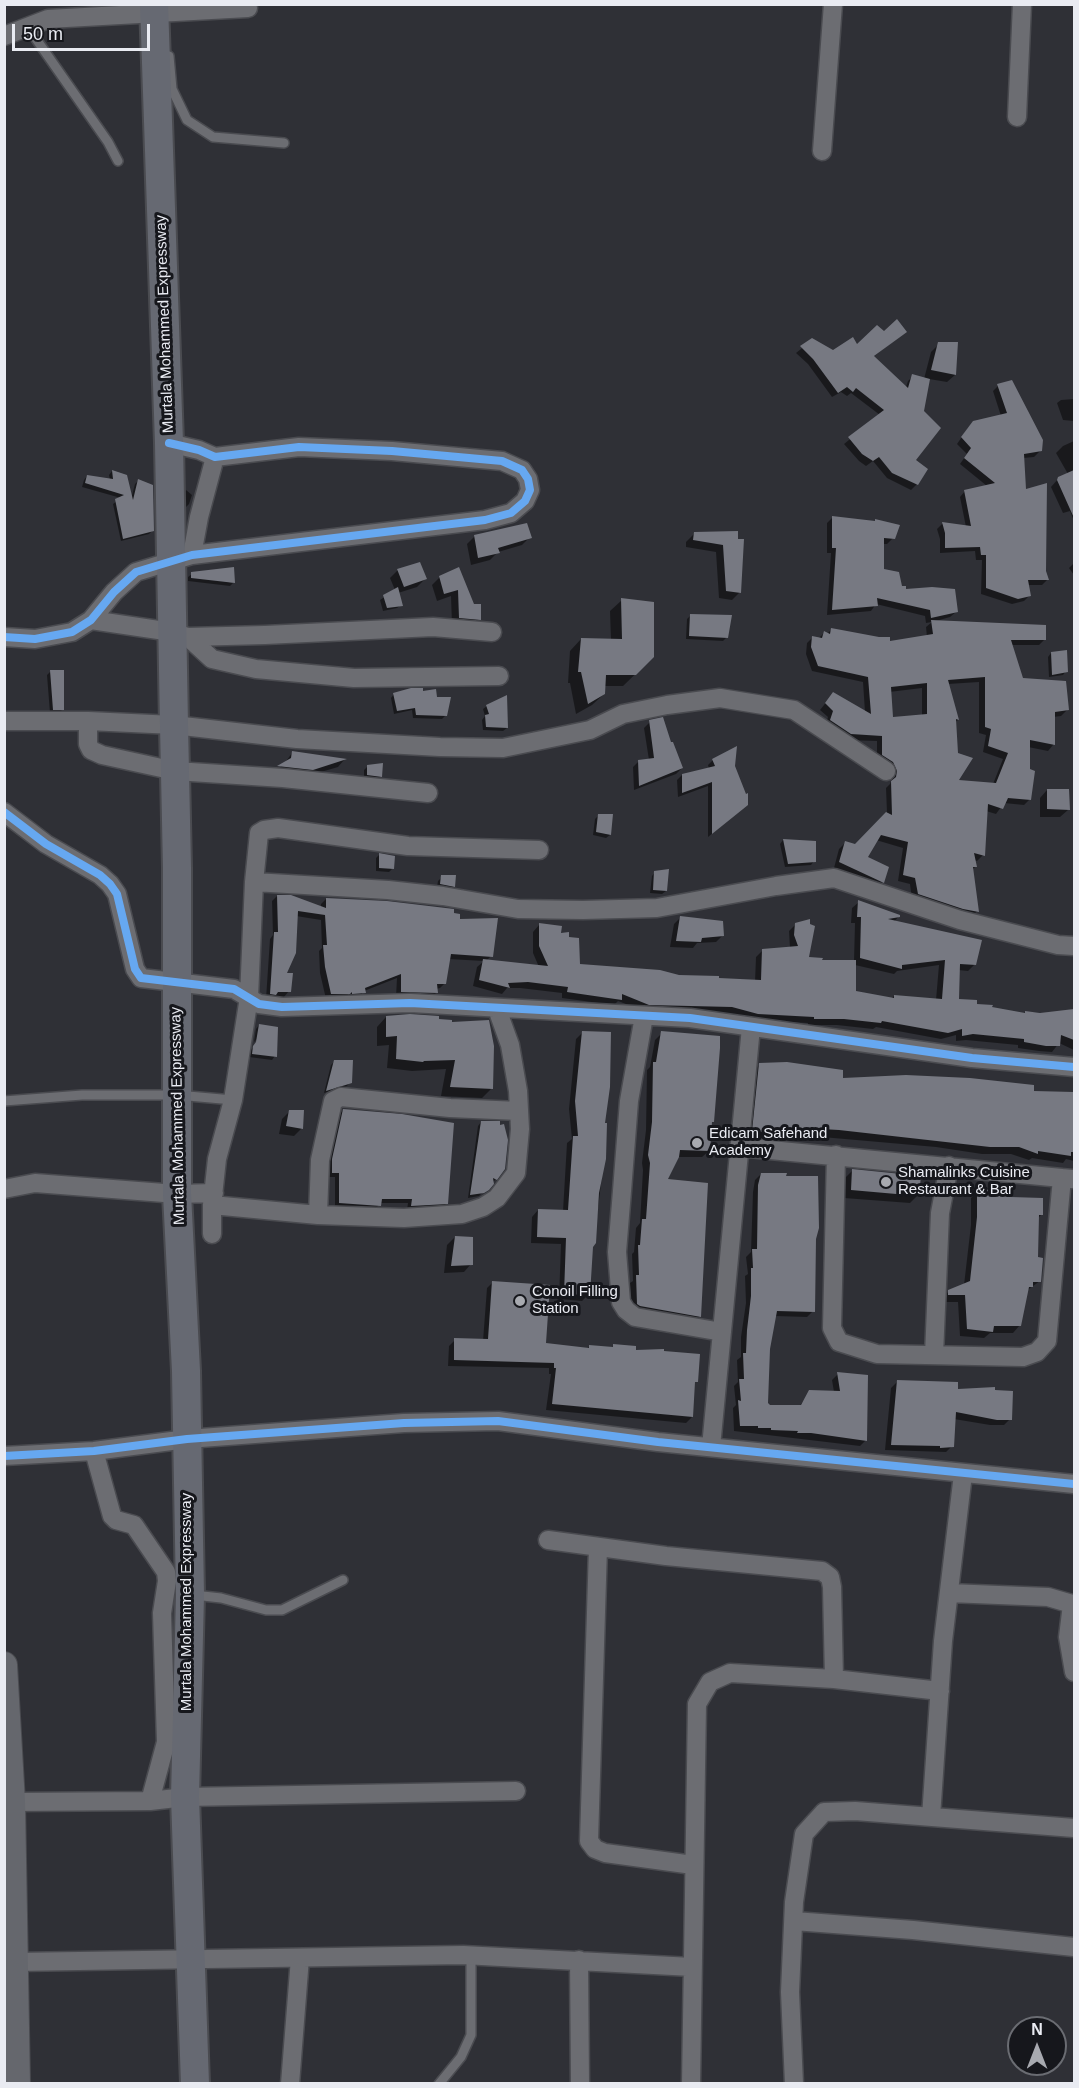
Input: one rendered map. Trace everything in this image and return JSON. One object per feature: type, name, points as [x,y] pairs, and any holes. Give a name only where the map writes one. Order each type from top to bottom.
[{"type":"main road","name":"Murtala Mohammed Expressway","points":[[160,13],[169,443],[181,558],[180,635],[174,724],[177,1194],[187,1439],[177,1594],[195,2084]]},
{"type":"main road","points":[[4,1665],[12,1802],[18,2084]]},
{"type":"street","points":[[822,151],[833,4]]},
{"type":"street","points":[[1017,117],[1022,4]]},
{"type":"street","points":[[4,36],[50,12],[160,13],[248,8]]},
{"type":"street","points":[[4,637],[35,639],[72,632],[91,620],[114,592],[136,572],[181,558],[485,520],[511,513],[525,501],[530,490],[528,479],[522,470],[502,461],[392,451],[299,447],[215,457],[199,450],[169,443]]},
{"type":"street","points":[[181,558],[199,517],[215,457]]},
{"type":"street","points":[[91,620],[180,635],[265,636],[433,627],[492,632]]},
{"type":"street","points":[[180,635],[212,659],[256,669],[354,678],[499,676]]},
{"type":"street","points":[[4,721],[174,724],[297,739],[503,748],[590,730],[623,714],[720,698],[794,710],[886,771]]},
{"type":"street","points":[[88,721],[88,744],[91,750],[175,771],[283,778],[428,793]]},
{"type":"street","points":[[4,812],[46,844],[100,875],[110,884],[117,894],[137,973],[141,978],[234,989],[260,1004],[282,1007],[410,1003],[690,1018],[972,1058],[1074,1066]]},
{"type":"street","points":[[212,1234],[217,1159],[233,1100],[249,997],[254,882],[260,833],[264,830],[278,828],[408,846],[539,850]]},
{"type":"street","points":[[254,882],[388,890],[443,896],[518,909],[583,910],[657,908],[834,879],[960,920],[1058,945],[1074,946]]},
{"type":"street","points":[[4,1189],[35,1183],[177,1194],[318,1215],[404,1218],[462,1214],[483,1207],[497,1198],[516,1173],[520,1129],[518,1092],[510,1045],[497,1009]]},
{"type":"street","points":[[644,1016],[629,1101],[617,1252],[621,1302],[626,1310],[635,1317],[722,1332]]},
{"type":"street","points":[[711,1447],[751,1027]]},
{"type":"street","points":[[318,1215],[320,1160],[333,1101],[341,1097],[450,1108],[519,1111]]},
{"type":"street","points":[[739,1148],[836,1155],[1068,1178],[1047,1341],[1037,1352],[1023,1357],[877,1354],[838,1342],[832,1328],[836,1155]]},
{"type":"street","points":[[934,1355],[940,1213],[949,1166]]},
{"type":"street","points":[[4,1456],[94,1451],[187,1439],[404,1423],[498,1421],[711,1447],[1074,1484]]},
{"type":"street","points":[[94,1451],[112,1516],[116,1520],[134,1525],[166,1572],[177,1594],[162,1613],[166,1742],[150,1801]]},
{"type":"street","points":[[931,1817],[949,1593],[963,1474]]},
{"type":"street","points":[[548,1540],[666,1556],[822,1571],[830,1577],[832,1587],[834,1679]]},
{"type":"street","points":[[598,1547],[589,1841],[595,1849],[605,1853],[693,1865]]},
{"type":"street","points":[[949,1593],[1048,1597],[1073,1604],[1068,1637],[1074,1672]]},
{"type":"street","points":[[691,2084],[697,1704],[710,1682],[730,1673],[834,1679],[940,1691]]},
{"type":"street","points":[[12,1802],[150,1801],[185,1797],[516,1791]]},
{"type":"street","points":[[794,2084],[790,1992],[794,1921],[804,1834],[824,1812],[855,1811],[1074,1828]]},
{"type":"street","points":[[794,1921],[913,1930],[1074,1947]]},
{"type":"street","points":[[15,1962],[471,1955],[692,1967]]},
{"type":"street","points":[[290,2084],[300,1958]]},
{"type":"street","points":[[579,1960],[580,2084]]},
{"type":"lane","points":[[27,26],[108,142],[118,161]]},
{"type":"lane","points":[[168,45],[172,89],[187,120],[213,137],[284,143]]},
{"type":"lane","points":[[4,1101],[82,1095],[177,1095],[233,1100]]},
{"type":"lane","points":[[177,1594],[221,1598],[266,1610],[282,1610],[343,1580]]},
{"type":"lane","points":[[439,2084],[461,2057],[471,2035],[471,1955]]},
{"type":"building","points":[[897,319],[907,332],[874,356],[908,388],[912,374],[930,379],[924,411],[941,428],[916,460],[928,469],[918,485],[892,473],[879,457],[873,461],[862,454],[848,437],[884,410],[856,388],[853,392],[847,387],[838,393],[813,359],[800,346],[812,338],[833,350],[853,337],[857,344],[877,325],[884,331]]},
{"type":"building","points":[[938,342],[958,342],[956,375],[931,370]]},
{"type":"building","points":[[1012,380],[1043,440],[1042,451],[1024,454],[1026,489],[1047,483],[1046,571],[1049,580],[1028,580],[1031,596],[1018,599],[986,588],[986,555],[981,555],[980,547],[945,548],[942,522],[971,526],[964,490],[995,483],[964,458],[971,448],[961,437],[973,421],[1007,413],[997,384]]},
{"type":"building","points":[[112,470],[127,475],[133,500],[138,479],[153,485],[154,531],[123,539],[115,499],[124,495],[85,483],[87,475],[113,479]]},
{"type":"building","points":[[1074,470],[1074,518],[1057,480],[1058,477]]},
{"type":"building","points":[[832,516],[875,521],[875,519],[900,525],[895,539],[884,538],[884,569],[899,572],[902,586],[906,586],[906,589],[932,587],[955,589],[958,612],[931,618],[930,610],[877,598],[878,606],[832,610],[836,548],[832,548]]},
{"type":"building","points":[[527,523],[532,538],[498,548],[500,553],[478,558],[474,535]]},
{"type":"building","points":[[738,531],[738,539],[744,539],[741,593],[726,591],[723,545],[693,540],[694,532]]},
{"type":"building","points":[[420,562],[427,579],[404,587],[397,569]]},
{"type":"building","points":[[234,567],[235,583],[191,578],[191,572]]},
{"type":"building","points":[[459,567],[474,604],[481,604],[481,620],[459,618],[458,590],[444,594],[439,576]]},
{"type":"building","points":[[398,587],[403,606],[387,608],[383,595]]},
{"type":"building","points":[[621,598],[654,602],[654,657],[636,675],[606,675],[605,694],[588,704],[581,672],[578,672],[581,638],[622,639]]},
{"type":"building","points":[[690,614],[732,615],[728,638],[689,636]]},
{"type":"building","points":[[931,620],[1046,625],[1046,640],[1011,640],[1023,678],[1066,681],[1069,710],[1055,712],[1055,745],[1030,740],[1030,769],[1035,771],[1031,800],[1008,798],[1003,809],[988,804],[985,856],[974,853],[977,867],[973,867],[979,912],[918,894],[915,878],[903,875],[908,842],[881,835],[868,857],[889,867],[884,883],[839,862],[845,841],[855,844],[886,812],[892,815],[891,781],[896,777],[897,771],[893,762],[882,755],[882,736],[851,734],[830,720],[833,711],[825,703],[833,692],[871,714],[868,677],[818,666],[811,647],[812,636],[822,638],[824,631],[830,634],[831,628],[890,637],[890,641],[933,634]],"holes":[[[985,677],[985,727],[991,729],[988,746],[1008,753],[996,783],[959,780],[973,758],[958,753],[956,719],[959,720],[948,680]],[[927,683],[927,714],[893,717],[891,687]]]},
{"type":"building","points":[[1067,650],[1068,672],[1052,675],[1051,652]]},
{"type":"building","points":[[50,670],[64,670],[64,710],[53,710]]},
{"type":"building","points":[[411,688],[423,688],[423,691],[436,689],[437,697],[451,697],[447,716],[416,715],[415,708],[397,711],[393,693]]},
{"type":"building","points":[[507,695],[508,728],[486,727],[485,715],[489,714],[486,705]]},
{"type":"building","points":[[663,717],[683,768],[639,786],[638,760],[654,758],[649,720]]},
{"type":"building","points":[[737,746],[735,766],[746,794],[748,793],[748,805],[712,834],[712,782],[682,793],[682,774],[715,766],[712,759]]},
{"type":"building","points":[[292,751],[347,759],[313,770],[277,766],[291,758]]},
{"type":"building","points":[[383,763],[382,777],[367,775],[367,765]]},
{"type":"building","points":[[1047,789],[1069,789],[1070,810],[1047,809]]},
{"type":"building","points":[[598,814],[613,814],[611,835],[596,832]]},
{"type":"building","points":[[783,839],[816,841],[816,862],[788,864]]},
{"type":"building","points":[[379,853],[395,856],[394,869],[379,868]]},
{"type":"building","points":[[669,869],[667,891],[653,890],[654,871]]},
{"type":"building","points":[[441,875],[456,875],[455,887],[440,884]]},
{"type":"building","points":[[277,895],[291,895],[326,908],[326,898],[387,901],[454,909],[454,913],[460,914],[460,919],[498,918],[493,957],[451,954],[446,984],[437,984],[438,993],[401,992],[401,974],[365,988],[366,993],[331,994],[323,945],[327,945],[325,915],[298,911],[296,953],[287,973],[293,973],[291,992],[270,994],[274,932],[278,932]]},
{"type":"building","points":[[858,900],[900,915],[900,917],[888,919],[982,940],[976,965],[960,964],[959,999],[977,1000],[977,1004],[993,1005],[992,1007],[1025,1013],[1025,1011],[1040,1013],[1074,1009],[1074,1040],[1061,1035],[1060,1046],[1046,1046],[1024,1042],[1024,1039],[973,1034],[962,1036],[962,1029],[948,1033],[882,1021],[881,1023],[758,1014],[732,1007],[649,1005],[622,994],[622,1000],[567,992],[568,987],[528,982],[508,983],[510,988],[479,980],[483,959],[548,966],[539,946],[539,923],[562,926],[561,933],[569,932],[569,937],[579,938],[580,964],[660,970],[679,975],[761,980],[762,949],[798,946],[794,935],[795,923],[810,919],[810,924],[815,926],[809,957],[823,958],[822,960],[856,960],[856,991],[894,998],[894,995],[942,999],[945,960],[902,965],[902,969],[860,958],[861,917],[857,917]]},
{"type":"building","points":[[680,916],[723,921],[724,936],[702,938],[701,942],[676,941]]},
{"type":"building","points":[[410,1014],[439,1016],[439,1019],[452,1020],[452,1022],[489,1020],[494,1046],[493,1089],[450,1087],[455,1060],[423,1062],[396,1059],[397,1036],[386,1037],[386,1016]]},
{"type":"building","points":[[259,1024],[278,1027],[277,1057],[252,1054]]},
{"type":"building","points":[[582,1031],[611,1032],[610,1087],[605,1123],[607,1123],[606,1159],[599,1193],[590,1295],[564,1294],[566,1238],[537,1237],[538,1209],[568,1210],[573,1136],[578,1136],[575,1101]]},
{"type":"building","points":[[661,1031],[720,1036],[710,1151],[680,1150],[668,1179],[708,1183],[701,1317],[637,1304],[638,1245],[640,1245],[642,1219],[646,1219],[650,1163],[648,1155],[652,1122],[653,1062],[656,1062]]},
{"type":"building","points":[[334,1060],[353,1060],[352,1083],[326,1091]]},
{"type":"building","points":[[787,1062],[843,1070],[843,1078],[906,1075],[970,1078],[1034,1085],[1034,1091],[1074,1092],[1074,1152],[1071,1152],[1071,1156],[1038,1151],[1038,1154],[1019,1147],[990,1147],[839,1130],[804,1128],[803,1133],[788,1132],[788,1134],[752,1131],[759,1063]]},
{"type":"building","points":[[343,1109],[402,1114],[454,1123],[448,1204],[411,1206],[412,1199],[382,1199],[381,1206],[339,1203],[339,1173],[332,1173],[332,1159]]},
{"type":"building","points":[[289,1110],[304,1110],[303,1129],[286,1126]]},
{"type":"building","points":[[481,1121],[500,1121],[500,1125],[504,1124],[508,1140],[505,1169],[497,1180],[493,1178],[494,1184],[489,1190],[470,1195]]},
{"type":"building","name":"Shamalinks Cuisine Restaurant & Bar","points":[[852,1169],[921,1176],[919,1196],[851,1190]]},
{"type":"building","points":[[761,1173],[818,1176],[819,1228],[816,1239],[815,1312],[777,1311],[770,1349],[768,1403],[770,1405],[801,1405],[809,1390],[840,1391],[837,1372],[868,1375],[867,1441],[797,1433],[798,1431],[771,1430],[771,1428],[758,1428],[758,1426],[740,1426],[739,1379],[744,1379],[743,1353],[746,1353],[751,1296],[752,1249],[757,1249],[758,1185]]},
{"type":"building","points":[[977,1189],[1011,1191],[1011,1197],[1043,1198],[1043,1215],[1039,1215],[1038,1257],[1043,1258],[1041,1282],[1033,1282],[1033,1287],[1029,1287],[1021,1326],[994,1326],[993,1332],[967,1329],[965,1295],[948,1295],[948,1290],[970,1281],[977,1217]]},
{"type":"building","points":[[455,1236],[473,1237],[473,1265],[451,1266]]},
{"type":"building","points":[[492,1281],[550,1285],[546,1343],[589,1348],[589,1345],[613,1347],[613,1344],[636,1346],[636,1350],[664,1349],[664,1351],[700,1354],[698,1382],[695,1382],[693,1417],[552,1404],[556,1368],[554,1368],[554,1363],[454,1360],[454,1338],[488,1339]]},
{"type":"building","points":[[897,1380],[958,1382],[958,1389],[995,1387],[995,1390],[1013,1391],[1012,1420],[997,1420],[956,1412],[954,1447],[891,1445]]},
{"type":"cycle path","points":[[4,637],[35,639],[72,632],[91,620],[114,592],[136,572],[192,555],[485,520],[511,513],[525,501],[530,490],[528,479],[522,470],[502,461],[392,451],[299,447],[215,457],[199,450],[169,443]]},
{"type":"cycle path","points":[[4,812],[46,844],[100,875],[110,884],[117,894],[135,969],[141,978],[234,989],[259,1004],[282,1007],[410,1003],[690,1018],[972,1058],[1074,1067]]},
{"type":"cycle path","points":[[4,1456],[94,1451],[187,1439],[404,1423],[498,1421],[658,1442],[1074,1484]]},
{"type":"place","name":"Edicam Safehand Academy","points":[[697,1143]]},
{"type":"place","name":"Shamalinks Cuisine Restaurant & Bar","points":[[886,1182]]},
{"type":"place","name":"Conoil Filling Station","points":[[520,1301]]}]
